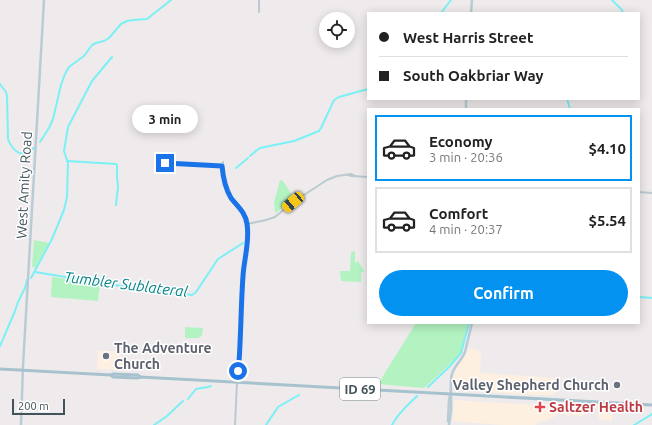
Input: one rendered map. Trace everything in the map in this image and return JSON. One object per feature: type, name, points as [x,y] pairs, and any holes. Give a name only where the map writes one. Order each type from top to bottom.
[{"type":"main road","name":"West Amity Road","points":[[21,425],[44,0]]},
{"type":"main road","points":[[471,12],[472,0]]},
{"type":"main road","points":[[449,424],[449,399],[452,375],[465,352],[472,324]]},
{"type":"main road","name":"ID 69","points":[[0,369],[111,376],[114,374],[138,378],[140,376],[652,405]]},
{"type":"street","points":[[259,0],[259,12]]},
{"type":"street","points":[[222,162],[224,180],[227,189],[232,199],[243,213],[247,224],[235,425]]},
{"type":"street","points":[[165,163],[222,166]]},
{"type":"street","points":[[247,224],[272,219],[293,202],[324,181],[337,176],[367,176]]},
{"type":"street","points":[[640,192],[652,193]]},
{"type":"shaded area","points":[[468,348],[481,351],[480,373],[555,378],[555,393],[553,395],[538,395],[457,390],[452,384],[453,376]]},
{"type":"shaded area","points":[[98,351],[121,351],[121,370],[97,369]]},
{"type":"shaded area","points":[[454,400],[584,408],[584,416],[556,414],[556,416],[540,421],[535,425],[502,425],[453,421]]},
{"type":"shaded area","points":[[599,406],[613,406],[612,421],[599,420]]},
{"type":"green space","points":[[280,180],[283,181],[294,198],[275,212],[274,202]]},
{"type":"green space","points":[[34,240],[49,243],[35,268],[32,266]]},
{"type":"green space","points":[[355,251],[355,263],[358,261],[364,271],[361,273],[361,282],[341,281],[340,271],[350,271],[351,252]]},
{"type":"green space","points":[[52,277],[100,283],[98,301],[51,297]]},
{"type":"green space","points":[[415,324],[468,324],[461,352],[424,388],[378,384]]},
{"type":"green space","points":[[185,327],[203,328],[202,335],[199,338],[185,338]]},
{"type":"waterway","points":[[40,142],[53,119],[61,85],[69,67],[84,56],[92,45],[109,38],[121,24],[127,21],[147,19],[171,0]]},
{"type":"waterway","points":[[442,12],[451,0]]},
{"type":"waterway","points":[[612,0],[623,12]]},
{"type":"waterway","points":[[31,278],[52,239],[64,210],[67,197],[68,163],[64,151],[68,127],[92,81],[112,57]]},
{"type":"waterway","points":[[0,84],[7,96],[9,142],[16,151],[22,154],[34,148]]},
{"type":"waterway","points":[[250,156],[260,148],[294,141],[319,131],[334,100],[339,97],[367,89]]},
{"type":"waterway","points":[[567,100],[570,108]]},
{"type":"waterway","points":[[236,168],[248,158]]},
{"type":"waterway","points":[[67,161],[116,164],[118,187],[116,205]]},
{"type":"waterway","name":"Tumbler Sublateral","points":[[35,272],[121,286],[192,295],[196,292],[218,259],[243,243]]},
{"type":"waterway","points":[[0,346],[27,280]]},
{"type":"waterway","points":[[640,297],[652,298]]},
{"type":"waterway","points":[[428,387],[461,353],[469,324]]},
{"type":"waterway","points":[[188,399],[196,389],[211,386]]},
{"type":"waterway","points":[[266,425],[278,407],[299,395]]},
{"type":"waterway","points":[[392,425],[400,413],[417,396]]},
{"type":"waterway","points":[[154,425],[167,416],[183,401]]},
{"type":"waterway","points":[[634,425],[652,414]]},
{"type":"place","name":"The Adventure Church","points":[[106,356]]},
{"type":"place","name":"Valley Shepherd Church","points":[[617,385]]},
{"type":"place","name":"Saltzer Health","points":[[540,407]]},
{"type":"route","points":[[165,163],[222,166],[227,189],[246,220],[248,230],[243,273],[238,371]]}]
